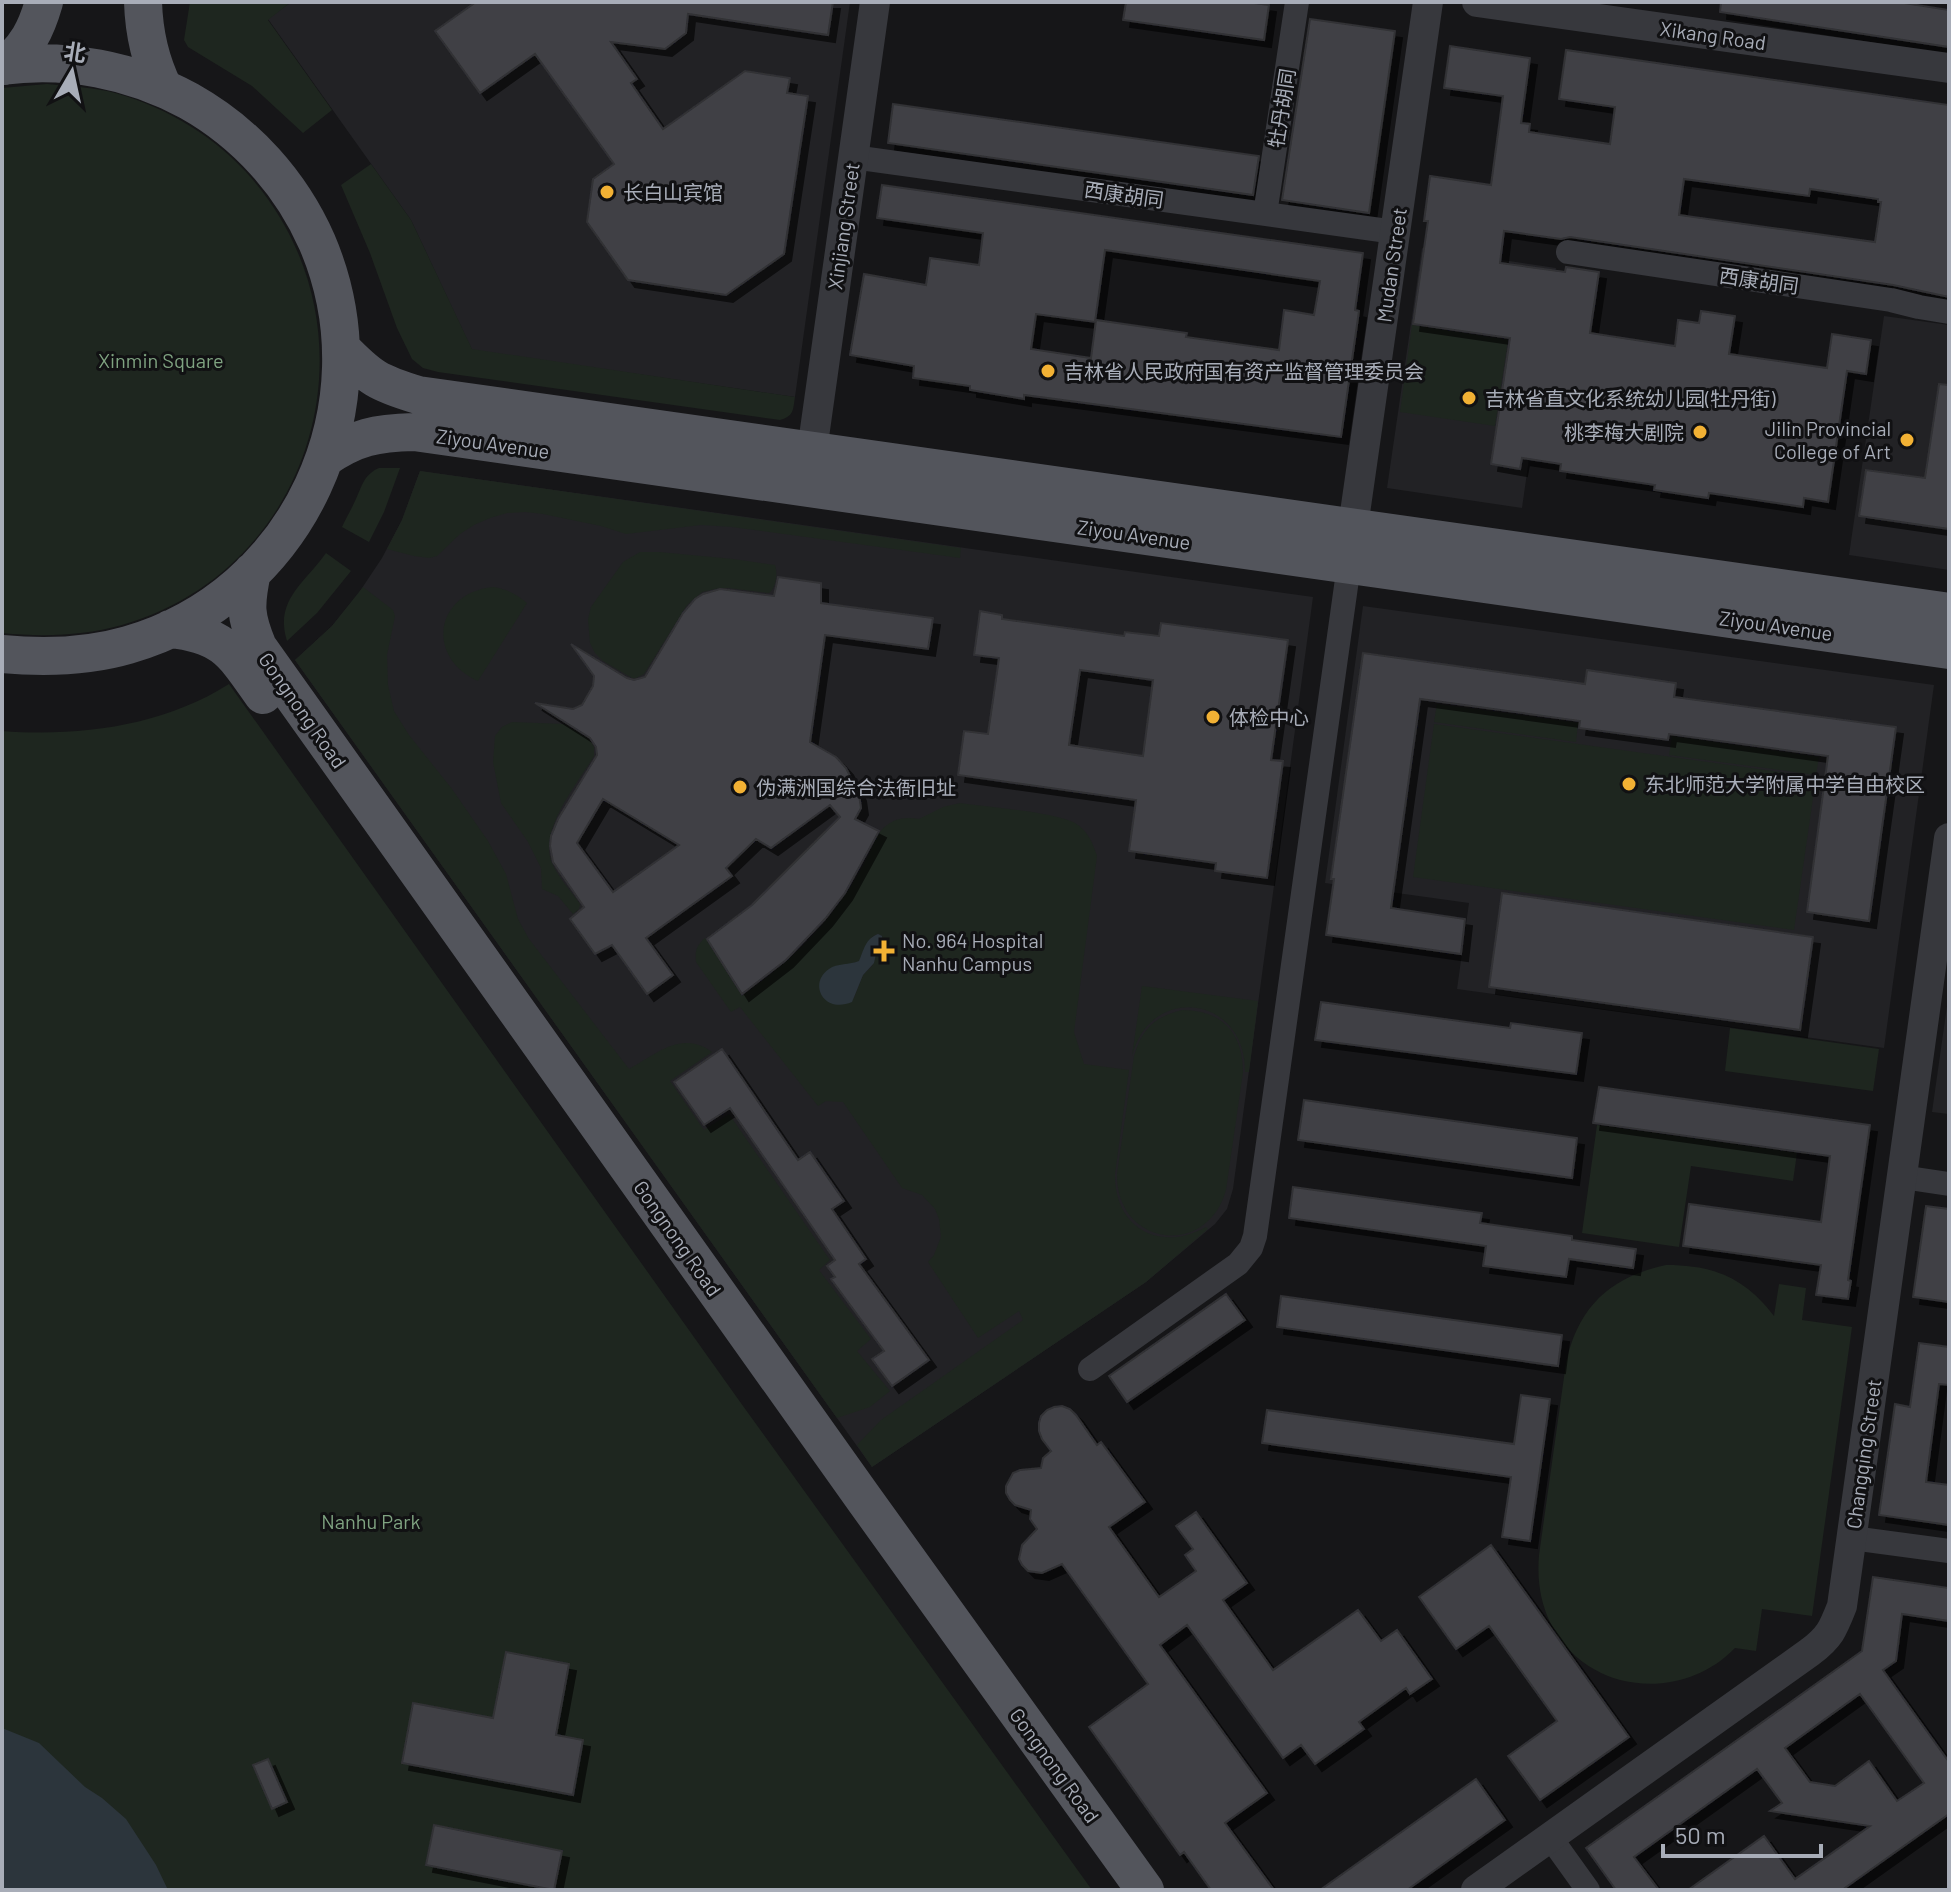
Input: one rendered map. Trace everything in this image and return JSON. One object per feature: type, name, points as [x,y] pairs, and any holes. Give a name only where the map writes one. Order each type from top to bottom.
[{"type":"main road","points":[[3,66],[20,53],[30,38],[44,2]]},
{"type":"main road","points":[[143,2],[148,50],[164,89]]},
{"type":"main road","points":[[2,654],[50,657],[129,645],[187,621],[214,604],[252,572],[283,538],[301,511],[325,458],[341,387],[341,348],[335,300],[324,258],[294,200],[253,149],[202,108],[164,89],[111,71],[47,63],[3,66]]},
{"type":"main road","name":"Ziyou Avenue","points":[[341,348],[364,371],[383,384],[418,395],[1949,612]]},
{"type":"main road","name":"Ziyou Avenue","points":[[325,458],[346,444],[366,437],[414,432],[1949,650]]},
{"type":"main road","name":"Gongnong Road","points":[[252,572],[246,614],[258,647],[1145,1890]]},
{"type":"main road","name":"Gongnong Road","points":[[170,629],[193,631],[211,638],[238,660],[1121,1890]]},
{"type":"street","name":"Xinjiang Street","points":[[812,451],[875,2]]},
{"type":"street","name":"牡丹胡同","points":[[1265,214],[1297,2]]},
{"type":"street","name":"Mudan Street","points":[[1353,527],[1428,2]]},
{"type":"street","name":"Xikang Road","points":[[1477,2],[1949,68]]},
{"type":"street","name":"西康胡同","points":[[853,157],[1395,232]]},
{"type":"street","name":"西康胡同","points":[[1568,252],[1876,297],[1949,312]]},
{"type":"street","points":[[1090,1369],[1238,1264],[1251,1248],[1255,1236],[1349,565]]},
{"type":"street","name":"Changqing Street","points":[[1476,1890],[1826,1640],[1835,1624],[1842,1606],[1852,1538],[1949,838]]},
{"type":"street","points":[[1902,1177],[1949,1184]]},
{"type":"street","points":[[1852,1538],[1949,1551]]},
{"type":"street","points":[[1550,1837],[1588,1890]]},
{"type":"shaded area","name":"长白山宾馆","points":[[291,2],[850,2],[795,397],[472,350],[411,220],[268,19]]},
{"type":"shaded area","name":"吉林省直文化系统幼儿园(牡丹街)","points":[[1422,248],[1556,268],[1522,508],[1387,488]]},
{"type":"shaded area","name":"Jilin Provincial College of Art","points":[[1884,316],[1949,325],[1949,570],[1849,555]]},
{"type":"shaded area","name":"No. 964 Hospital Nanhu Campus","points":[[420,471],[1313,597],[1233,1189],[1227,1209],[1215,1224],[1146,1282],[872,1467],[295,660],[332,626],[382,558],[402,520]]},
{"type":"shaded area","name":"东北师范大学附属中学自由校区","points":[[1363,606],[1934,685],[1884,1048],[1457,989],[1469,903],[1325,883]]},
{"type":"shaded area","points":[[878,934],[882,936],[883,945],[874,963],[863,975],[852,1002],[842,1005],[826,1001],[819,989],[823,975],[832,967],[859,961],[868,942]]},
{"type":"shaded area","points":[[1949,992],[1949,1114],[1932,1112]]},
{"type":"shaded area","points":[[2,1728],[39,1743],[85,1787],[126,1819],[156,1865],[168,1890],[2,1890]]},
{"type":"green space","points":[[190,2],[291,2],[268,20],[332,110],[303,133],[252,86],[188,47],[184,40]]},
{"type":"green space","name":"Xinmin Square","points":[[47,84],[107,91],[165,112],[200,132],[246,172],[288,232],[313,298],[320,367],[310,434],[285,496],[244,551],[190,595],[122,625],[62,635],[32,635],[2,633],[2,88]]},
{"type":"green space","points":[[371,164],[411,220],[472,349],[795,397],[792,412],[780,420],[423,368],[412,359],[397,328],[341,185]]},
{"type":"green space","points":[[1412,325],[1508,340],[1495,426],[1400,412]]},
{"type":"green space","points":[[379,468],[400,468],[369,542],[342,527],[369,474]]},
{"type":"green space","points":[[420,471],[961,548],[960,558],[732,527],[701,525],[626,534],[601,526],[525,512],[507,513],[474,525],[437,556],[414,556],[387,549],[402,520]]},
{"type":"green space","points":[[640,552],[775,565],[776,580],[769,593],[729,588],[702,592],[687,605],[644,674],[632,678],[595,653],[590,643],[588,619],[591,607],[623,562]]},
{"type":"green space","points":[[326,553],[351,571],[317,613],[287,641],[284,627],[288,603]]},
{"type":"green space","points":[[363,587],[393,610],[395,616],[387,655],[388,685],[394,711],[488,841],[506,874],[518,919],[529,939],[629,1069],[659,1051],[679,1044],[690,1043],[712,1052],[670,1081],[704,1130],[729,1114],[830,1260],[819,1270],[871,1339],[857,1351],[890,1391],[870,1407],[837,1418],[295,660],[332,626]]},
{"type":"green space","points":[[493,587],[511,592],[527,603],[478,681],[461,670],[450,657],[444,642],[444,627],[449,613],[459,601],[474,592]]},
{"type":"green space","name":"Nanhu Park","points":[[229,684],[1092,1890],[2,1890],[2,731],[61,732],[120,726],[177,710]]},
{"type":"green space","points":[[1437,704],[1578,723],[1576,742],[1434,722]]},
{"type":"green space","points":[[512,722],[564,724],[589,739],[594,747],[594,756],[562,807],[550,836],[552,863],[580,904],[573,914],[558,896],[542,889],[541,868],[528,842],[501,803],[493,762],[495,736],[502,727]]},
{"type":"green space","points":[[1434,724],[1816,777],[1794,930],[1413,877]]},
{"type":"green space","points":[[1672,736],[1819,757],[1816,775],[1669,755]]},
{"type":"green space","points":[[960,803],[1039,813],[1069,820],[1088,835],[1097,856],[1074,1032],[1084,1064],[1129,1070],[1115,1174],[1117,1193],[1122,1209],[1131,1221],[1157,1236],[1172,1237],[1208,1229],[1146,1282],[872,1467],[857,1445],[881,1420],[1023,1320],[1019,1311],[978,1338],[928,1262],[941,1237],[935,1209],[922,1195],[902,1188],[843,1102],[826,1101],[818,1106],[740,1007],[731,1012],[696,962],[696,952],[705,938],[742,996],[786,961],[825,922],[853,883],[877,837],[888,824],[908,818],[919,819],[943,807]],"holes":[[[878,934],[882,936],[883,945],[872,966],[863,975],[854,998],[820,989],[829,970],[859,961],[871,938]]]},
{"type":"green space","points":[[1142,986],[1258,1001],[1249,1072],[1245,1072],[1241,1046],[1230,1027],[1215,1014],[1196,1008],[1176,1009],[1158,1017],[1142,1032],[1132,1056]]},
{"type":"green space","points":[[1182,1010],[1208,1014],[1227,1026],[1239,1045],[1243,1072],[1226,1190],[1216,1212],[1201,1227],[1183,1234],[1164,1235],[1146,1229],[1131,1217],[1121,1198],[1117,1174],[1137,1047],[1150,1026],[1164,1016]]},
{"type":"green space","points":[[1730,1028],[1879,1049],[1873,1091],[1725,1071]]},
{"type":"green space","points":[[1597,1125],[1797,1153],[1793,1181],[1691,1166],[1679,1247],[1582,1233]]},
{"type":"green space","points":[[1666,1265],[1699,1268],[1727,1276],[1752,1292],[1774,1316],[1779,1284],[1806,1288],[1802,1320],[1852,1327],[1812,1616],[1762,1609],[1756,1651],[1735,1648],[1714,1665],[1690,1677],[1664,1683],[1638,1683],[1612,1678],[1589,1666],[1568,1649],[1552,1626],[1542,1600],[1539,1555],[1571,1343],[1588,1311],[1613,1287],[1646,1270]]},
{"type":"building","points":[[476,2],[833,2],[828,35],[688,14],[686,33],[665,49],[611,42],[637,79],[631,83],[663,129],[745,71],[790,78],[787,93],[808,96],[784,254],[726,295],[628,280],[587,222],[593,179],[614,164],[535,54],[480,93],[435,31]]},
{"type":"building","points":[[1126,2],[1247,2],[1269,5],[1264,40],[1123,20]]},
{"type":"building","points":[[1721,2],[1898,2],[1949,10],[1949,47],[1720,12]]},
{"type":"building","points":[[1310,19],[1395,31],[1369,213],[1282,200]]},
{"type":"building","points":[[1450,46],[1530,58],[1521,123],[1530,124],[1529,132],[1610,144],[1615,107],[1559,99],[1566,50],[1949,105],[1949,297],[1893,285],[1570,237],[1561,239],[1504,231],[1500,263],[1565,272],[1566,267],[1599,272],[1590,333],[1675,346],[1678,320],[1699,323],[1701,311],[1735,316],[1729,354],[1827,368],[1832,334],[1871,340],[1866,374],[1847,371],[1828,502],[1804,498],[1803,507],[1709,493],[1708,498],[1654,490],[1655,485],[1560,471],[1561,464],[1522,458],[1520,469],[1491,464],[1510,338],[1413,324],[1428,221],[1424,221],[1430,176],[1491,185],[1503,96],[1444,88]],"holes":[[[1684,179],[1809,196],[1810,189],[1878,199],[1881,202],[1875,242],[1679,215]]]},
{"type":"building","points":[[893,104],[1259,156],[1253,195],[888,143]]},
{"type":"building","points":[[882,185],[1363,253],[1355,310],[1359,311],[1341,437],[970,390],[970,386],[913,378],[914,366],[850,355],[864,274],[926,285],[930,258],[979,265],[983,233],[877,218]],"holes":[[[1105,250],[1320,281],[1314,315],[1284,310],[1279,350],[1096,320],[1091,358],[1031,349],[1036,314],[1095,322]]]},
{"type":"building","points":[[1939,384],[1949,385],[1949,529],[1859,516],[1866,470],[1925,478]]},
{"type":"building","name":"伪满洲国综合法衙旧址","points":[[778,577],[821,583],[821,603],[933,618],[928,649],[825,635],[810,742],[836,757],[846,768],[859,794],[861,808],[855,819],[879,831],[845,893],[825,919],[786,960],[742,994],[707,939],[752,905],[840,817],[830,805],[771,848],[756,839],[726,868],[732,876],[646,938],[673,975],[647,994],[612,945],[595,954],[570,919],[584,907],[553,862],[551,836],[597,755],[596,747],[590,738],[535,703],[573,709],[582,705],[593,686],[594,676],[571,644],[634,680],[645,677],[683,613],[703,594],[720,589],[774,596]],"holes":[[[603,799],[679,845],[613,892],[577,843]]]},
{"type":"building","points":[[980,611],[1002,615],[1002,619],[1124,636],[1125,632],[1159,636],[1161,623],[1288,640],[1271,760],[1283,761],[1267,878],[1215,871],[1216,863],[1129,851],[1136,800],[958,775],[964,731],[988,734],[999,658],[974,655]],"holes":[[[1080,670],[1153,680],[1143,756],[1069,745]]]},
{"type":"building","points":[[1363,653],[1585,684],[1587,670],[1676,683],[1674,697],[1896,727],[1869,921],[1807,912],[1828,756],[1669,734],[1668,740],[1579,728],[1580,721],[1420,699],[1391,908],[1465,919],[1461,954],[1326,935]]},
{"type":"building","points":[[1502,893],[1813,937],[1800,1030],[1489,987]]},
{"type":"building","points":[[1321,1002],[1510,1028],[1511,1023],[1582,1033],[1576,1074],[1315,1040]]},
{"type":"building","points":[[722,1049],[798,1160],[810,1152],[844,1201],[832,1209],[866,1259],[859,1264],[929,1360],[892,1386],[872,1359],[884,1351],[831,1279],[835,1277],[827,1266],[835,1260],[730,1108],[704,1125],[674,1082]]},
{"type":"building","points":[[1599,1087],[1870,1125],[1848,1299],[1816,1295],[1821,1265],[1683,1246],[1689,1204],[1821,1222],[1830,1156],[1593,1123]]},
{"type":"building","points":[[1304,1100],[1577,1138],[1572,1178],[1298,1140]]},
{"type":"building","points":[[1293,1187],[1482,1213],[1480,1223],[1636,1249],[1633,1268],[1569,1259],[1566,1277],[1483,1266],[1486,1246],[1289,1218]]},
{"type":"building","points":[[1926,1206],[1949,1209],[1949,1302],[1913,1297]]},
{"type":"building","points":[[1226,1294],[1245,1320],[1127,1402],[1109,1376]]},
{"type":"building","points":[[1281,1296],[1562,1335],[1558,1366],[1277,1327]]},
{"type":"building","points":[[1919,1343],[1949,1347],[1949,1385],[1939,1384],[1926,1482],[1949,1485],[1949,1525],[1879,1515],[1895,1404],[1910,1407]]},
{"type":"building","points":[[1521,1395],[1550,1399],[1530,1541],[1502,1537],[1511,1477],[1262,1443],[1267,1410],[1514,1444]]},
{"type":"building","points":[[1062,1406],[1076,1415],[1097,1445],[1101,1442],[1145,1502],[1109,1527],[1159,1597],[1196,1571],[1185,1555],[1193,1549],[1176,1526],[1196,1512],[1247,1583],[1223,1600],[1273,1670],[1358,1610],[1381,1641],[1397,1630],[1432,1679],[1410,1694],[1406,1688],[1359,1722],[1364,1729],[1315,1764],[1301,1745],[1283,1758],[1187,1625],[1160,1645],[1267,1793],[1225,1823],[1274,1890],[1211,1890],[1184,1852],[1180,1855],[1089,1727],[1148,1684],[1062,1564],[1042,1573],[1028,1571],[1022,1565],[1019,1559],[1022,1545],[1037,1529],[1030,1519],[1031,1510],[1015,1505],[1006,1493],[1013,1473],[1041,1468],[1043,1458],[1051,1451],[1039,1431],[1041,1416],[1047,1410]]},
{"type":"building","points":[[1491,1545],[1629,1737],[1540,1800],[1508,1756],[1557,1721],[1489,1626],[1456,1649],[1419,1597]]},
{"type":"building","points":[[1873,1577],[1949,1588],[1949,1621],[1902,1614],[1896,1661],[1883,1670],[1949,1762],[1949,1814],[1842,1890],[1688,1890],[1764,1836],[1795,1879],[1870,1826],[1770,1811],[1782,1803],[1757,1769],[1634,1857],[1659,1890],[1616,1890],[1586,1848],[1862,1651]],"holes":[[[1860,1694],[1924,1783],[1897,1801],[1869,1761],[1835,1786],[1810,1782],[1785,1748]]]},
{"type":"building","points":[[506,1652],[569,1664],[556,1735],[583,1740],[573,1795],[402,1763],[413,1703],[493,1718]]},
{"type":"building","points":[[268,1759],[287,1802],[272,1809],[253,1765]]},
{"type":"building","points":[[1476,1779],[1505,1820],[1407,1890],[1320,1890]]},
{"type":"building","points":[[434,1825],[562,1851],[554,1890],[426,1865]]},
{"type":"place","name":"长白山宾馆","points":[[607,192]]},
{"type":"place","name":"吉林省人民政府国有资产监督管理委员会","points":[[1048,371]]},
{"type":"place","name":"吉林省直文化系统幼儿园(牡丹街)","points":[[1469,398]]},
{"type":"place","name":"桃李梅大剧院","points":[[1700,432]]},
{"type":"place","name":"Jilin Provincial College of Art","points":[[1907,440]]},
{"type":"place","name":"体检中心","points":[[1213,717]]},
{"type":"place","name":"东北师范大学附属中学自由校区","points":[[1629,784]]},
{"type":"place","name":"伪满洲国综合法衙旧址","points":[[740,787]]},
{"type":"place","name":"No. 964 Hospital Nanhu Campus","points":[[884,951]]}]
